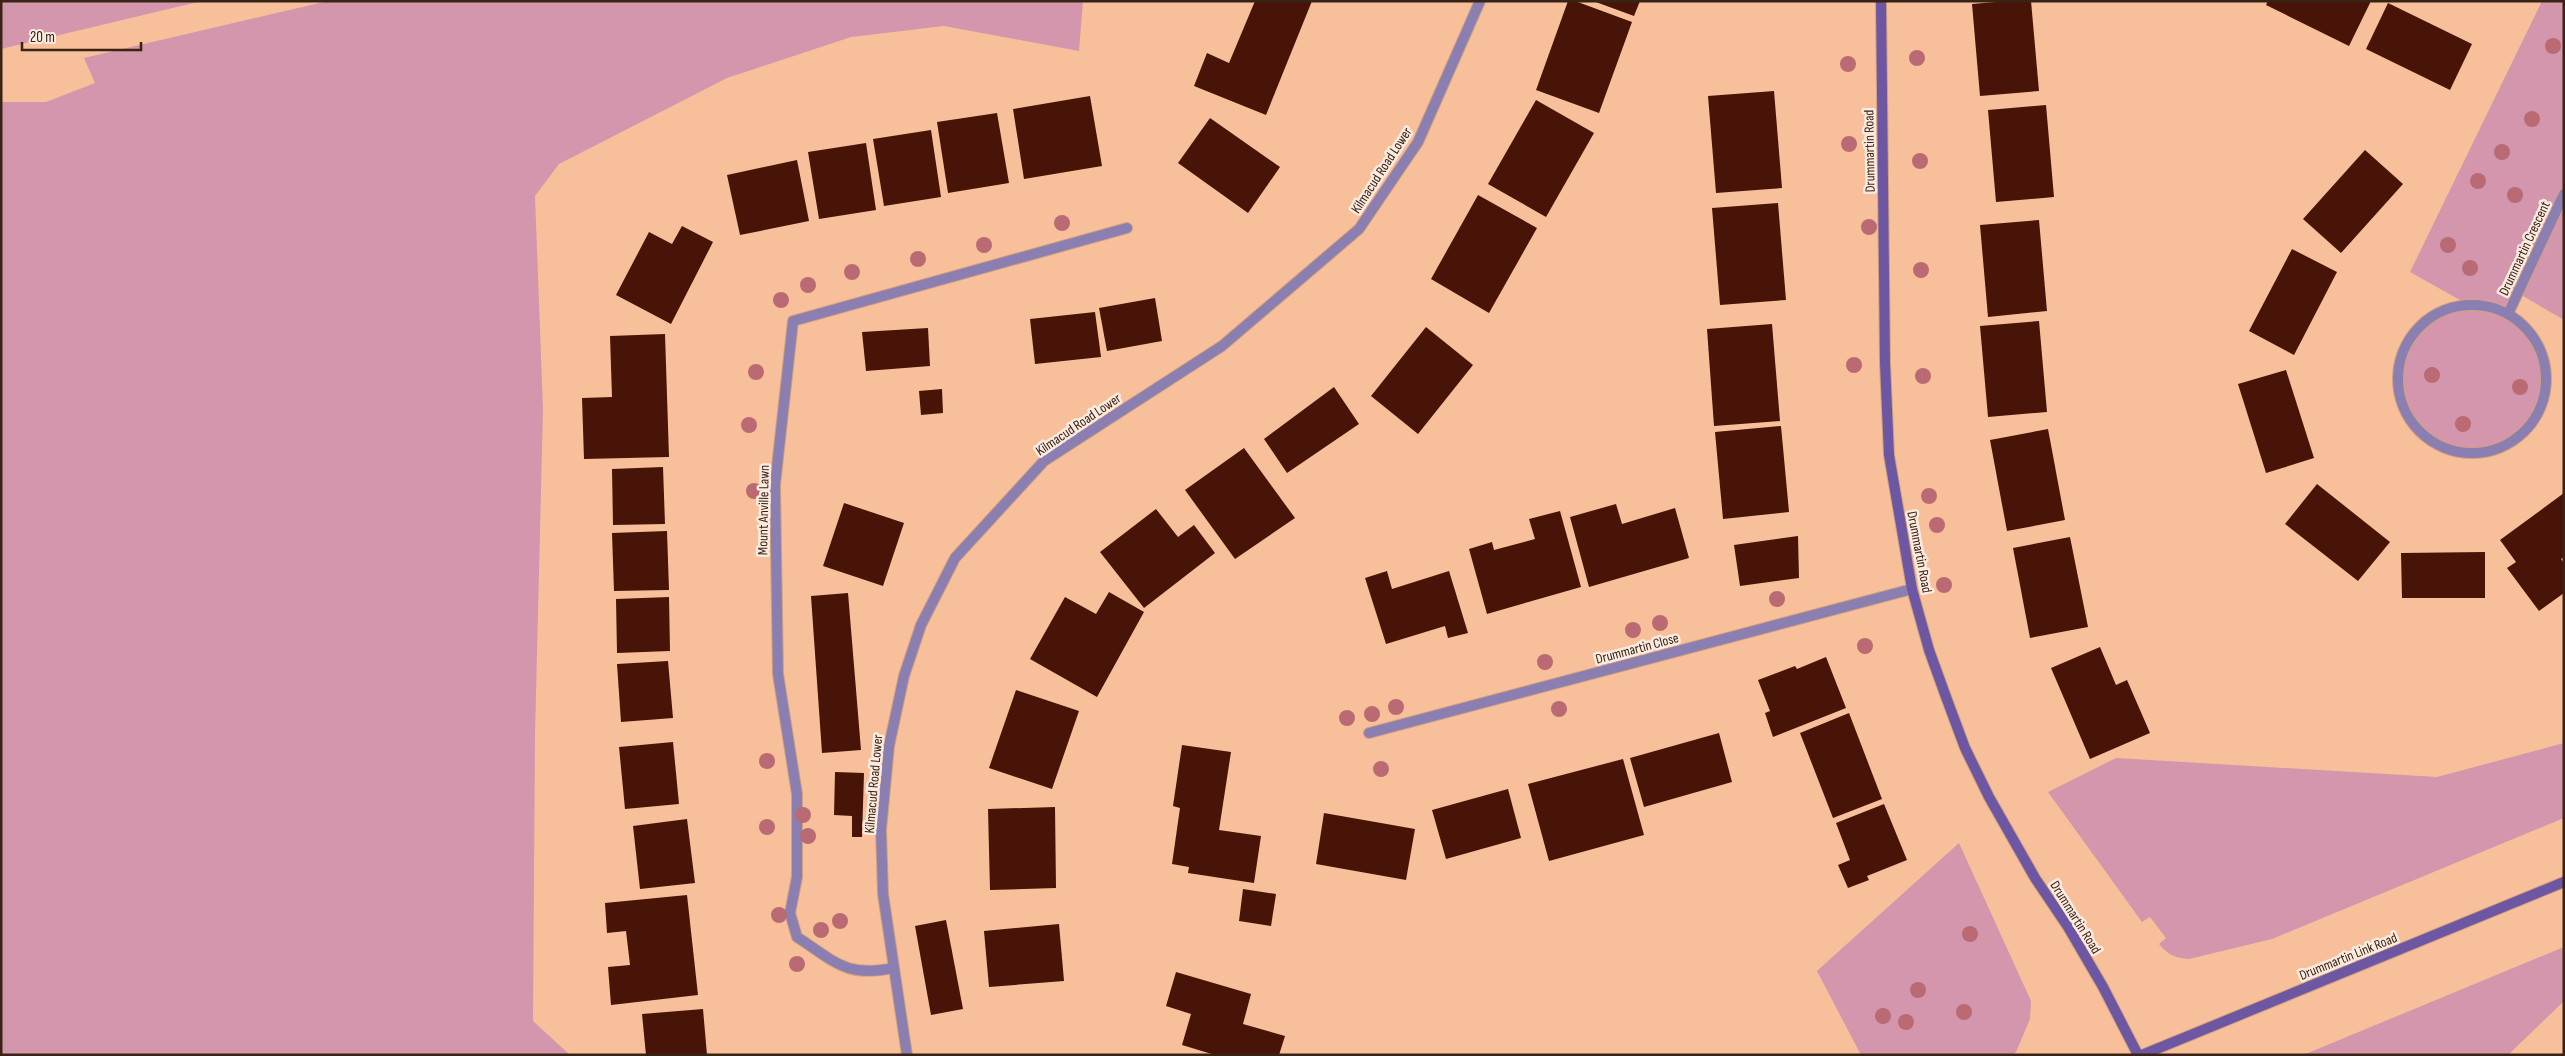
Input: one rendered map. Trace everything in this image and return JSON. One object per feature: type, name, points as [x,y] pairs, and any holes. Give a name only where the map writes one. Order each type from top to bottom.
[{"type":"main road","name":"Drummartin Road","points":[[1881,1],[1889,455],[1912,589],[1929,650],[1965,748],[1989,797],[2035,878],[2068,927],[2103,987],[2138,1055]]},
{"type":"main road","name":"Drummartin Link Road","points":[[2142,1055],[2564,882]]},
{"type":"street","name":"Kilmacud Road Lower","points":[[907,1055],[883,894],[882,839],[889,746],[904,676],[920,625],[955,558],[1044,461],[1222,346],[1359,229],[1418,142],[1478,2]]},
{"type":"street","name":"Drummartin Crescent","points":[[2508,314],[2564,194]]},
{"type":"street","name":"Mount Anville Lawn","points":[[893,968],[873,972],[846,969],[797,937],[790,913],[797,877],[797,794],[778,674],[775,485],[793,321],[1127,228]]},
{"type":"street","name":"Drummartin Crescent","points":[[2461,305],[2485,306],[2508,314],[2528,329],[2541,350],[2546,375],[2543,400],[2532,422],[2515,440],[2492,450],[2468,453],[2443,448],[2422,434],[2407,415],[2399,393],[2398,369],[2405,346],[2419,326],[2439,312],[2461,305]]},
{"type":"street","name":"Drummartin Close","points":[[1369,733],[1912,589]]},
{"type":"shaded area","points":[[1,1],[202,1],[1,49]]},
{"type":"shaded area","points":[[328,1],[1083,1],[1079,51],[944,26],[851,37],[727,78],[559,164],[535,196],[543,409],[535,735],[533,1021],[570,1055],[1,1055],[1,102],[46,102],[95,83],[84,58]]},
{"type":"shaded area","points":[[2542,1],[2564,1],[2564,320],[2518,293],[2508,313],[2528,332],[2544,362],[2547,380],[2541,405],[2532,420],[2512,441],[2490,450],[2478,452],[2445,449],[2421,434],[2406,410],[2400,383],[2403,355],[2415,330],[2437,312],[2469,305],[2410,272]]},
{"type":"shaded area","points":[[2564,743],[2564,818],[2272,939],[2189,959],[2172,955],[2159,944],[2166,938],[2150,917],[2142,922],[2048,792],[2116,758],[2437,777]]},
{"type":"shaded area","points":[[1959,843],[2031,1001],[2030,1019],[2016,1052],[2013,1055],[1861,1055],[1817,971]]},
{"type":"shaded area","points":[[2564,947],[2564,1001],[2508,1055],[2303,1055]]},
{"type":"building","points":[[1255,1],[1312,1],[1266,115],[1194,86],[1207,53],[1229,63]]},
{"type":"building","points":[[1568,1],[1575,1],[1632,22],[1599,113],[1536,90]]},
{"type":"building","points":[[1593,1],[1640,1],[1634,16]]},
{"type":"building","points":[[2031,1],[2039,91],[1980,96],[1972,4]]},
{"type":"building","points":[[2268,1],[2371,1],[2349,46],[2266,5]]},
{"type":"building","points":[[2388,3],[2472,44],[2450,90],[2366,49]]},
{"type":"building","points":[[1774,91],[1782,188],[1716,193],[1708,96]]},
{"type":"building","points":[[1090,96],[1102,166],[1024,179],[1013,109]]},
{"type":"building","points":[[1536,100],[1594,133],[1546,217],[1488,184]]},
{"type":"building","points":[[2046,105],[2054,197],[1996,202],[1988,110]]},
{"type":"building","points":[[997,113],[1009,183],[948,193],[937,122]]},
{"type":"building","points":[[1210,118],[1280,167],[1248,213],[1178,163]]},
{"type":"building","points":[[931,130],[941,197],[884,206],[873,139]]},
{"type":"building","points":[[866,143],[876,210],[819,219],[808,152]]},
{"type":"building","points":[[2365,150],[2403,184],[2341,253],[2303,219]]},
{"type":"building","points":[[797,160],[809,221],[740,235],[727,175]]},
{"type":"building","points":[[1478,195],[1537,228],[1489,313],[1431,279]]},
{"type":"building","points":[[1778,203],[1786,300],[1720,305],[1712,208]]},
{"type":"building","points":[[2039,220],[2047,311],[1988,317],[1980,225]]},
{"type":"building","points":[[682,226],[713,242],[671,324],[616,295],[649,232],[672,244]]},
{"type":"building","points":[[2292,249],[2337,272],[2294,355],[2249,331]]},
{"type":"building","points":[[1155,298],[1162,341],[1107,351],[1099,308]]},
{"type":"building","points":[[1095,312],[1101,357],[1035,364],[1030,319]]},
{"type":"building","points":[[2039,321],[2047,412],[1988,417],[1980,326]]},
{"type":"building","points":[[1772,324],[1780,421],[1714,426],[1707,329]]},
{"type":"building","points":[[1426,327],[1473,365],[1418,434],[1371,396]]},
{"type":"building","points":[[928,328],[930,366],[866,371],[862,332]]},
{"type":"building","points":[[665,334],[669,457],[584,459],[582,398],[612,397],[610,336]]},
{"type":"building","points":[[2286,370],[2314,458],[2266,473],[2238,384]]},
{"type":"building","points":[[1334,387],[1359,424],[1287,473],[1264,439]]},
{"type":"building","points":[[942,389],[943,413],[921,415],[919,391]]},
{"type":"building","points":[[1781,426],[1789,512],[1723,519],[1715,432]]},
{"type":"building","points":[[2048,429],[2065,520],[2007,531],[1990,440]]},
{"type":"building","points":[[1244,448],[1295,518],[1235,559],[1185,490]]},
{"type":"building","points":[[663,467],[665,524],[613,525],[612,469]]},
{"type":"building","points":[[2317,484],[2390,542],[2358,581],[2285,524]]},
{"type":"building","points":[[2564,493],[2564,557],[2561,559],[2564,563],[2564,593],[2539,611],[2507,568],[2516,562],[2500,540]]},
{"type":"building","points":[[844,503],[904,523],[883,586],[823,566]]},
{"type":"building","points":[[1616,504],[1622,524],[1675,508],[1689,558],[1589,587],[1570,517]]},
{"type":"building","points":[[1156,509],[1178,537],[1194,525],[1215,553],[1144,608],[1100,552]]},
{"type":"building","points":[[1560,511],[1581,587],[1487,614],[1469,549],[1492,542],[1494,550],[1535,539],[1529,519]]},
{"type":"building","points":[[667,531],[669,590],[614,591],[612,533]]},
{"type":"building","points":[[1798,536],[1799,578],[1740,586],[1734,545]]},
{"type":"building","points":[[2070,537],[2088,627],[2030,638],[2013,548]]},
{"type":"building","points":[[2485,552],[2485,598],[2402,598],[2401,553]]},
{"type":"building","points":[[1387,571],[1392,589],[1449,571],[1468,633],[1448,638],[1445,626],[1386,644],[1365,578]]},
{"type":"building","points":[[1109,592],[1144,612],[1097,697],[1030,659],[1065,597],[1096,614]]},
{"type":"building","points":[[848,593],[861,750],[822,753],[811,596]]},
{"type":"building","points":[[669,597],[670,651],[617,653],[616,599]]},
{"type":"building","points":[[2100,647],[2116,685],[2127,680],[2150,733],[2090,759],[2051,668]]},
{"type":"building","points":[[1826,657],[1846,708],[1773,737],[1765,713],[1770,711],[1758,680],[1795,666],[1797,669]]},
{"type":"building","points":[[668,661],[673,718],[621,722],[617,664]]},
{"type":"building","points":[[1016,690],[1079,711],[1052,789],[989,768]]},
{"type":"building","points":[[1849,713],[1882,799],[1833,818],[1800,733]]},
{"type":"building","points":[[1719,733],[1732,782],[1644,807],[1630,758]]},
{"type":"building","points":[[673,742],[679,804],[625,809],[619,747]]},
{"type":"building","points":[[1182,745],[1231,752],[1219,830],[1261,836],[1254,883],[1188,873],[1189,867],[1172,864],[1180,808],[1173,806]]},
{"type":"building","points":[[1623,759],[1644,835],[1549,861],[1528,784]]},
{"type":"building","points":[[835,772],[864,773],[862,837],[852,837],[852,816],[834,815]]},
{"type":"building","points":[[1508,789],[1521,838],[1446,859],[1432,810]]},
{"type":"building","points":[[1884,804],[1907,860],[1867,876],[1869,880],[1848,888],[1838,865],[1850,860],[1836,823]]},
{"type":"building","points":[[1055,807],[1056,888],[990,890],[988,809]]},
{"type":"building","points":[[1324,813],[1415,829],[1406,880],[1316,864]]},
{"type":"building","points":[[687,819],[695,883],[640,889],[633,826]]},
{"type":"building","points":[[1243,889],[1276,894],[1271,926],[1239,921]]},
{"type":"building","points":[[687,895],[698,995],[611,1005],[608,967],[630,965],[626,931],[607,933],[605,903]]},
{"type":"building","points":[[946,920],[963,1009],[931,1015],[915,926]]},
{"type":"building","points":[[1059,924],[1064,981],[989,987],[984,931]]},
{"type":"building","points":[[1176,972],[1251,994],[1243,1024],[1285,1036],[1279,1055],[1215,1055],[1182,1045],[1191,1014],[1166,1006]]},
{"type":"building","points":[[703,1009],[707,1055],[646,1055],[642,1014]]}]
